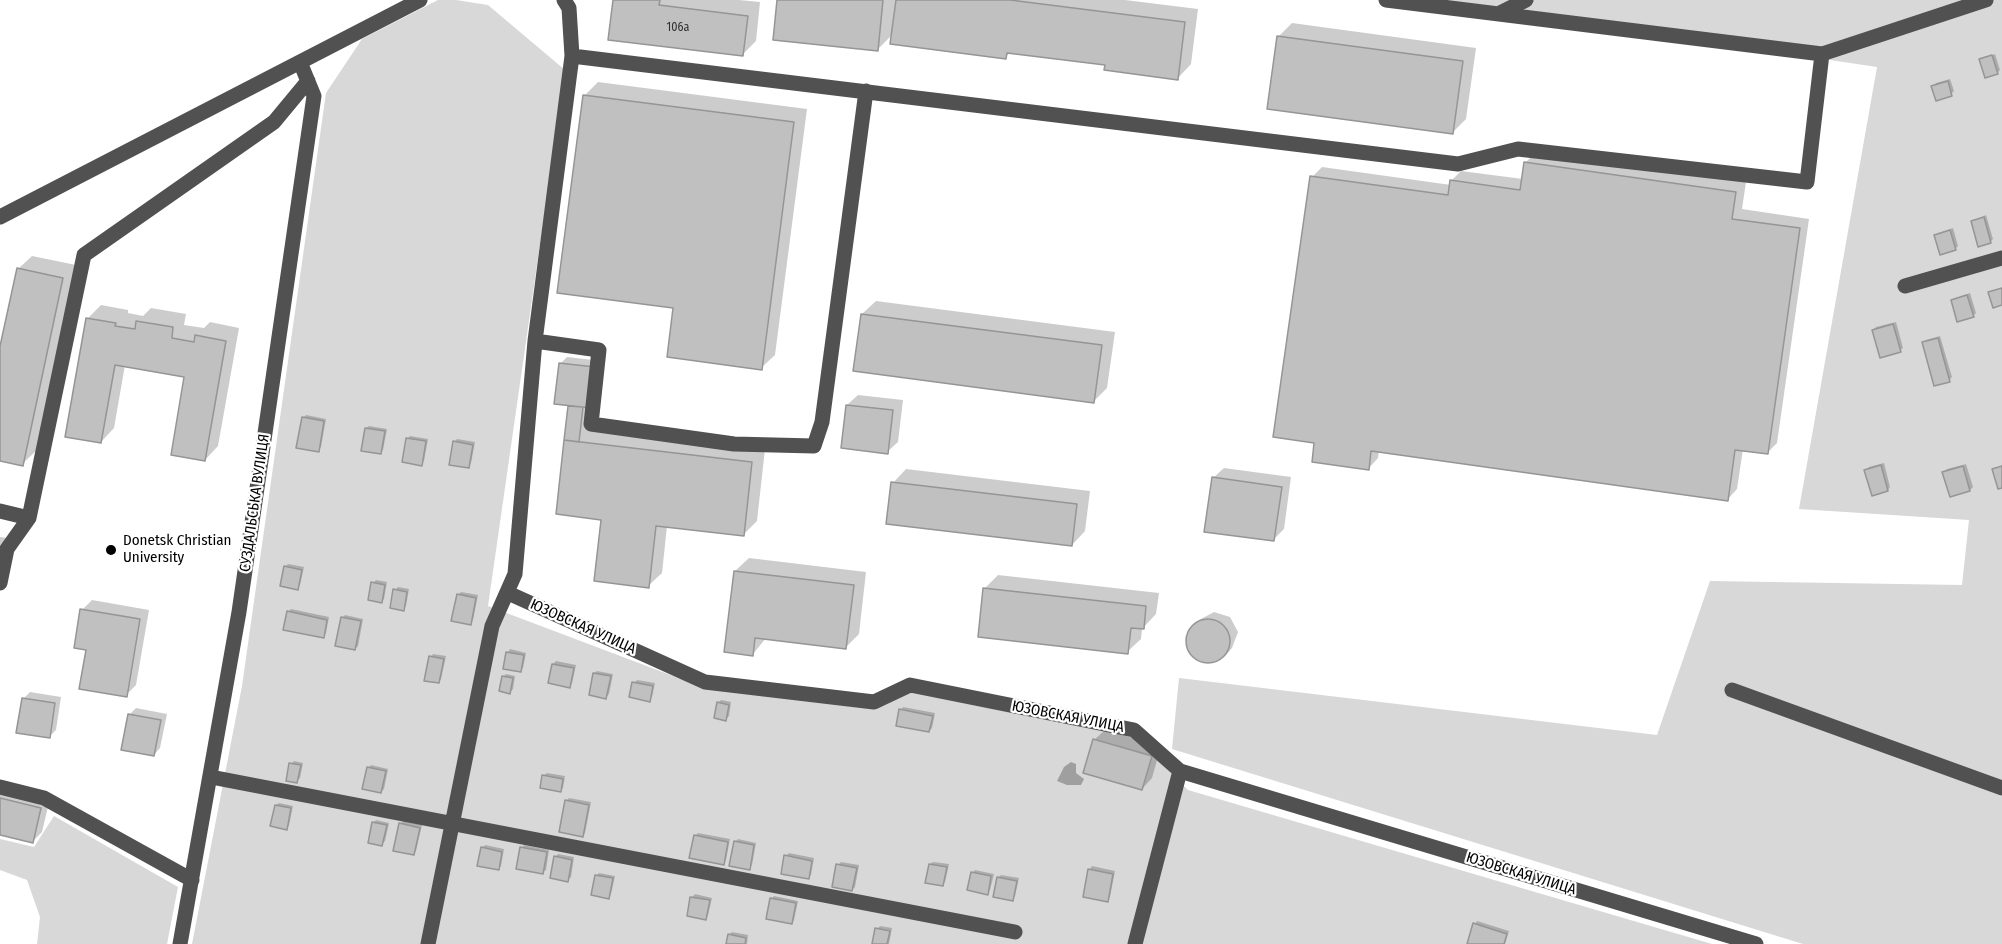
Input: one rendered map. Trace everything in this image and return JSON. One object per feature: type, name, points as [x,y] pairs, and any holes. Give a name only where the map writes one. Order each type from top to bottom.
[{"type":"street","points":[[0,217],[420,0]]},
{"type":"street","points":[[428,944],[492,626],[515,574],[535,341],[572,56],[569,8],[564,0]]},
{"type":"street","points":[[1386,0],[1822,54],[1986,0]]},
{"type":"street","points":[[1498,14],[1526,0]]},
{"type":"street","points":[[572,56],[1458,165],[1518,150],[1807,182],[1822,54]]},
{"type":"street","name":"СУЗДАЛЬСЬКА ВУЛИЦЯ","points":[[180,944],[239,612],[314,96],[300,62]]},
{"type":"street","points":[[0,583],[7,549],[29,518],[84,255],[274,123],[308,81]]},
{"type":"street","points":[[535,341],[599,350],[591,424],[734,444],[814,446],[822,422],[866,91]]},
{"type":"street","points":[[1905,286],[2002,258]]},
{"type":"street","points":[[0,511],[29,518]]},
{"type":"street","name":"ЮЗОВСКАЯ УЛИЦА","points":[[508,593],[705,682],[874,702],[910,685],[1134,730],[1180,771],[1753,944]]},
{"type":"street","points":[[1732,690],[2002,788]]},
{"type":"street","points":[[1135,944],[1180,771]]},
{"type":"street","points":[[211,777],[1015,932]]},
{"type":"street","points":[[0,787],[45,798],[192,880]]},
{"type":"shaded area","points":[[438,0],[488,5],[565,70],[488,606],[705,688],[873,709],[910,692],[1134,737],[1188,790],[1712,944],[192,944],[242,686],[326,93],[362,39]]},
{"type":"shaded area","points":[[1426,0],[2002,0],[2002,944],[1803,944],[1172,749],[1179,678],[1657,735],[1710,581],[1962,585],[1969,520],[1799,509],[1877,67]]},
{"type":"shaded area","points":[[1071,762],[1076,764],[1076,773],[1084,779],[1081,785],[1067,785],[1057,781],[1064,767]]},
{"type":"shaded area","points":[[54,816],[178,887],[167,944],[37,944],[40,917],[27,880],[0,870],[0,839],[34,847]]},
{"type":"building","points":[[613,0],[660,0],[659,5],[748,16],[743,56],[608,40]]},
{"type":"building","points":[[777,0],[883,0],[878,51],[773,40]]},
{"type":"building","points":[[896,0],[1010,0],[1185,22],[1178,80],[1104,70],[1105,65],[1007,53],[1006,59],[890,44]]},
{"type":"building","points":[[1277,36],[1463,61],[1453,134],[1267,109]]},
{"type":"building","points":[[1992,55],[1998,74],[1985,78],[1979,59]]},
{"type":"building","points":[[1948,81],[1952,96],[1936,101],[1931,86]]},
{"type":"building","points":[[583,95],[794,122],[762,370],[667,357],[673,308],[557,293]]},
{"type":"building","points":[[1524,162],[1736,192],[1732,219],[1800,228],[1768,454],[1735,450],[1728,501],[1371,451],[1369,470],[1312,462],[1314,443],[1273,437],[1310,176],[1448,195],[1450,180],[1520,190]]},
{"type":"building","points":[[1984,217],[1991,243],[1978,247],[1971,221]]},
{"type":"building","points":[[1950,230],[1956,250],[1940,255],[1934,235]]},
{"type":"building","points":[[17,268],[63,278],[23,466],[0,461],[0,346]]},
{"type":"building","points":[[2002,288],[2002,305],[1993,308],[1988,292]]},
{"type":"building","points":[[1967,295],[1974,317],[1957,322],[1951,300]]},
{"type":"building","points":[[861,314],[1102,345],[1094,403],[853,371]]},
{"type":"building","points":[[86,318],[135,329],[136,321],[173,327],[172,338],[194,342],[195,335],[226,341],[205,461],[171,455],[184,377],[115,365],[101,443],[65,437]]},
{"type":"building","points":[[1893,324],[1901,352],[1880,358],[1872,330]]},
{"type":"building","points":[[1938,338],[1950,382],[1934,386],[1922,342]]},
{"type":"building","points":[[559,363],[595,367],[591,408],[554,404]]},
{"type":"building","points":[[846,405],[893,410],[888,454],[841,448]]},
{"type":"building","points":[[568,406],[583,407],[579,442],[564,440]]},
{"type":"building","points":[[302,417],[324,421],[319,452],[296,448]]},
{"type":"building","points":[[365,428],[385,431],[381,454],[361,451]]},
{"type":"building","points":[[406,438],[426,441],[422,466],[402,462]]},
{"type":"building","points":[[564,440],[752,462],[744,536],[656,526],[649,588],[594,581],[601,520],[556,514]]},
{"type":"building","points":[[453,441],[473,445],[469,468],[449,465]]},
{"type":"building","points":[[1881,465],[1888,491],[1872,496],[1864,470]]},
{"type":"building","points":[[1963,466],[1970,491],[1950,497],[1942,472]]},
{"type":"building","points":[[2002,466],[2002,488],[1998,489],[1992,469]]},
{"type":"building","points":[[1212,477],[1282,487],[1274,541],[1204,532]]},
{"type":"building","points":[[891,482],[1077,504],[1072,546],[886,524]]},
{"type":"building","points":[[284,566],[302,570],[298,590],[280,586]]},
{"type":"building","points":[[734,571],[854,585],[846,649],[755,638],[753,656],[724,652]]},
{"type":"building","points":[[371,582],[385,585],[382,603],[368,600]]},
{"type":"building","points":[[983,588],[1146,606],[1144,629],[1131,628],[1128,654],[978,637]]},
{"type":"building","points":[[393,589],[407,592],[404,611],[390,608]]},
{"type":"building","points":[[457,594],[476,598],[471,625],[451,621]]},
{"type":"building","points":[[80,609],[140,619],[127,697],[79,689],[86,650],[74,648]]},
{"type":"building","points":[[287,611],[327,620],[324,638],[283,630]]},
{"type":"building","points":[[341,617],[361,621],[355,650],[335,646]]},
{"type":"building","points":[[1208,619],[1217,620],[1224,625],[1229,632],[1229,650],[1224,657],[1217,662],[1208,663],[1199,662],[1192,657],[1187,650],[1186,641],[1187,632],[1192,625],[1199,620]]},
{"type":"building","points":[[506,652],[524,655],[521,672],[503,669]]},
{"type":"building","points":[[429,656],[444,659],[439,683],[424,681]]},
{"type":"building","points":[[552,664],[574,668],[570,688],[548,683]]},
{"type":"building","points":[[593,673],[611,676],[606,699],[589,695]]},
{"type":"building","points":[[502,676],[513,678],[510,694],[499,691]]},
{"type":"building","points":[[632,682],[653,686],[650,702],[629,697]]},
{"type":"building","points":[[22,698],[55,703],[50,738],[16,733]]},
{"type":"building","points":[[717,702],[729,705],[726,721],[714,718]]},
{"type":"building","points":[[899,709],[933,716],[929,732],[896,726]]},
{"type":"building","points":[[128,714],[161,720],[154,756],[121,750]]},
{"type":"building","points":[[1093,739],[1152,756],[1142,790],[1083,773]]},
{"type":"building","points":[[289,763],[301,765],[297,783],[286,781]]},
{"type":"building","points":[[367,767],[386,771],[381,793],[362,789]]},
{"type":"building","points":[[542,775],[563,779],[561,792],[540,788]]},
{"type":"building","points":[[0,798],[41,808],[33,843],[0,835]]},
{"type":"building","points":[[565,800],[589,805],[583,837],[559,832]]},
{"type":"building","points":[[275,805],[291,808],[287,830],[270,826]]},
{"type":"building","points":[[372,822],[387,825],[382,846],[368,843]]},
{"type":"building","points":[[399,823],[420,828],[414,855],[393,851]]},
{"type":"building","points":[[694,835],[728,842],[724,865],[689,858]]},
{"type":"building","points":[[734,841],[754,845],[750,870],[729,866]]},
{"type":"building","points":[[481,847],[502,852],[499,870],[477,866]]},
{"type":"building","points":[[520,847],[547,852],[543,874],[516,869]]},
{"type":"building","points":[[784,855],[812,861],[809,879],[781,874]]},
{"type":"building","points":[[554,856],[572,860],[568,882],[550,878]]},
{"type":"building","points":[[836,864],[857,868],[852,891],[832,887]]},
{"type":"building","points":[[929,864],[947,867],[943,886],[925,883]]},
{"type":"building","points":[[1088,869],[1113,874],[1108,902],[1083,897]]},
{"type":"building","points":[[971,872],[991,876],[988,895],[967,890]]},
{"type":"building","points":[[595,875],[613,878],[609,899],[591,895]]},
{"type":"building","points":[[997,877],[1017,881],[1013,901],[993,897]]},
{"type":"building","points":[[690,897],[710,900],[706,920],[687,916]]},
{"type":"building","points":[[770,898],[796,903],[792,924],[766,919]]},
{"type":"building","points":[[1473,923],[1507,934],[1504,944],[1467,944]]},
{"type":"building","points":[[875,928],[890,931],[887,944],[872,944]]},
{"type":"building","points":[[728,934],[746,938],[745,944],[726,944]]},
{"type":"place","name":"Donetsk Christian University","points":[[111,550]]}]
